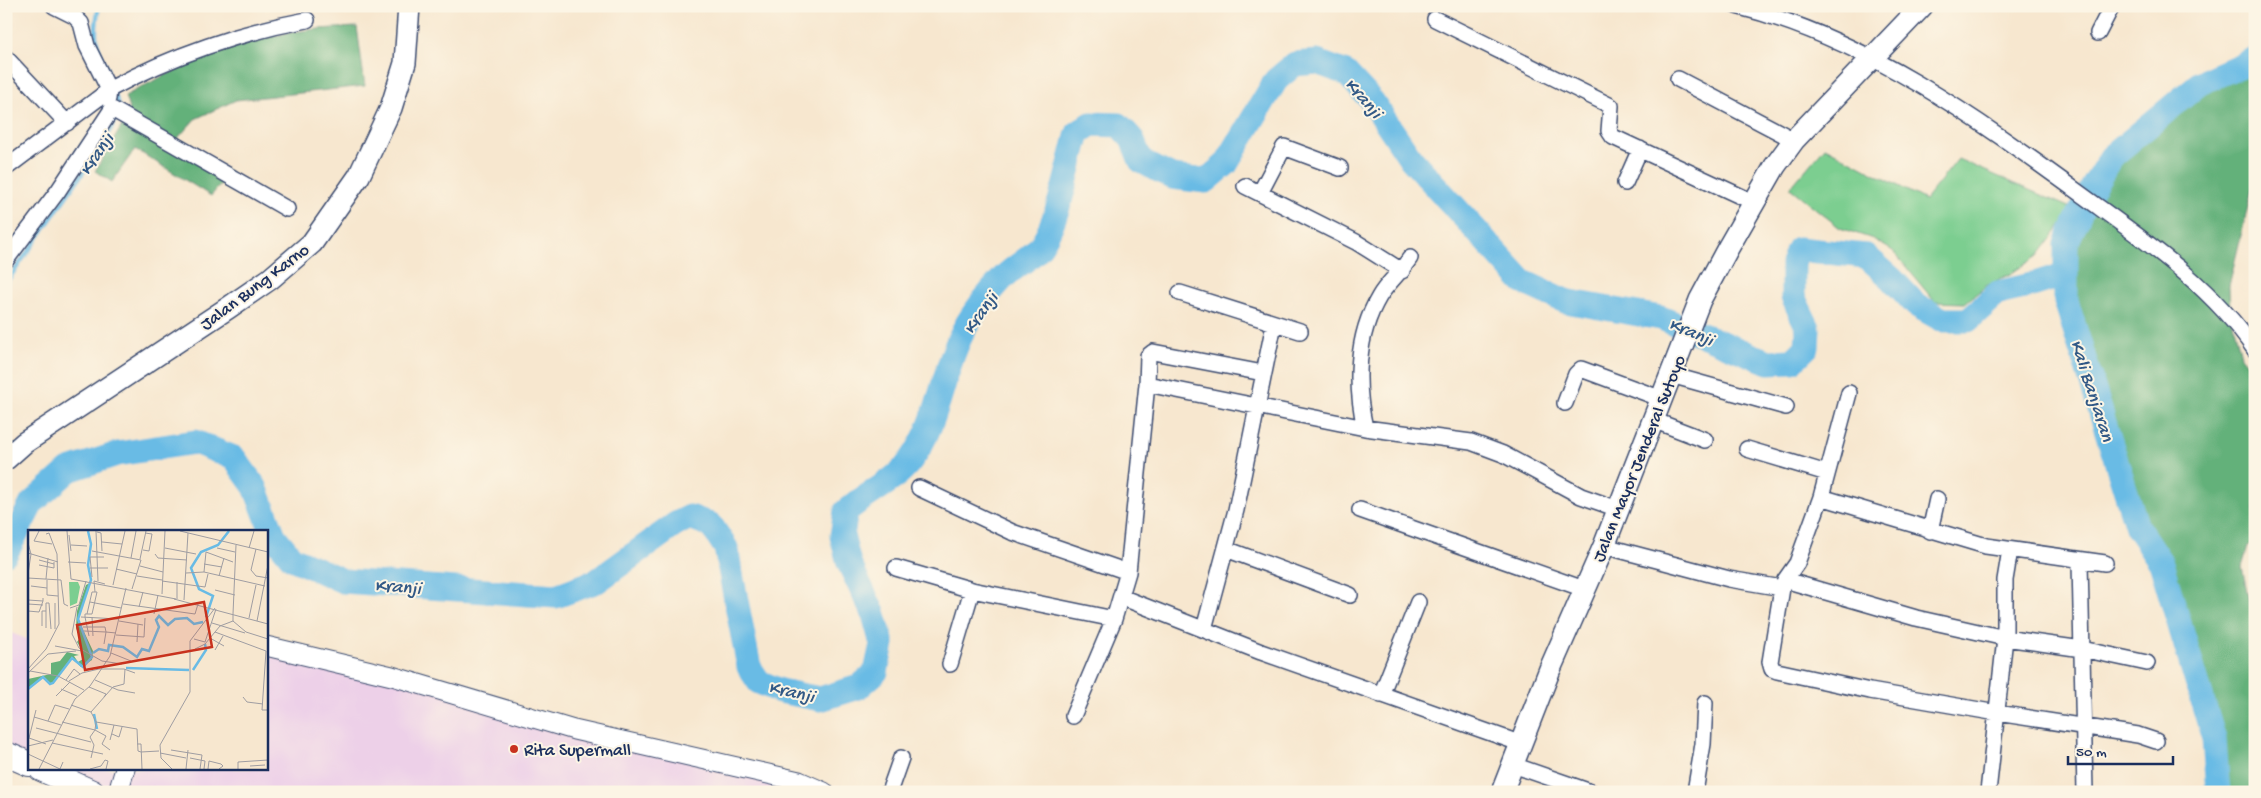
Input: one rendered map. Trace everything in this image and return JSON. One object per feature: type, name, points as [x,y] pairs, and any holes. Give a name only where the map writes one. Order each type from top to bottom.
[{"type":"main road","name":"Jalan Bung Karno","points":[[6,459],[24,443],[270,279],[312,243],[358,176],[391,108],[405,63],[409,6]]},
{"type":"main road","name":"Jalan Mayor Jenderal Sutoyo","points":[[1502,792],[1550,668],[1604,546],[1700,300],[1753,202],[1775,166],[1794,140],[1922,6]]},
{"type":"main road","points":[[6,754],[28,764]]},
{"type":"main road","points":[[43,770],[92,792]]},
{"type":"street","points":[[6,260],[58,192],[115,112],[110,89],[87,46],[81,23],[74,16],[54,6]]},
{"type":"street","points":[[1736,6],[1773,16],[1876,55]]},
{"type":"street","points":[[1766,6],[1831,29],[1876,55],[2000,135],[2169,258],[2248,329],[2255,350]]},
{"type":"street","points":[[2098,33],[2112,6]]},
{"type":"street","points":[[1436,19],[1611,106],[1610,135],[1753,202]]},
{"type":"street","points":[[7,165],[67,123],[110,89],[129,79],[234,38],[307,20]]},
{"type":"street","points":[[6,58],[67,123]]},
{"type":"street","points":[[1678,79],[1794,140]]},
{"type":"street","points":[[115,112],[287,208]]},
{"type":"street","points":[[1260,193],[1284,146],[1340,168]]},
{"type":"street","points":[[1625,183],[1640,149]]},
{"type":"street","points":[[1245,186],[1356,242],[1402,271]]},
{"type":"street","points":[[1365,428],[1358,373],[1365,326],[1379,296],[1402,271],[1410,258]]},
{"type":"street","points":[[1180,293],[1300,331]]},
{"type":"street","points":[[1204,630],[1226,549],[1274,324]]},
{"type":"street","points":[[1073,716],[1114,619],[1128,572],[1147,384],[1148,356],[1153,352],[1263,373]]},
{"type":"street","points":[[1565,403],[1576,374],[1581,369],[1662,398]]},
{"type":"street","points":[[1672,373],[1786,407]]},
{"type":"street","points":[[1147,384],[1365,428],[1471,442],[1503,454],[1581,496],[1618,509]]},
{"type":"street","points":[[1849,393],[1821,497],[1797,563],[1783,584],[1770,656],[1772,669],[1808,679],[1997,713],[2138,735],[2156,742]]},
{"type":"street","points":[[1653,420],[1705,440]]},
{"type":"street","points":[[1746,448],[1827,473]]},
{"type":"street","points":[[919,488],[1012,532],[1128,572]]},
{"type":"street","points":[[1821,497],[1930,531],[1986,546],[2080,562],[2105,564]]},
{"type":"street","points":[[1930,531],[1937,500]]},
{"type":"street","points":[[1360,510],[1584,589]]},
{"type":"street","points":[[1604,546],[1729,579],[1783,584],[1916,618],[2005,638],[2082,649],[2147,663]]},
{"type":"street","points":[[1226,549],[1350,595]]},
{"type":"street","points":[[1988,792],[2005,638],[2005,580],[2010,550]]},
{"type":"street","points":[[2080,562],[2085,792]]},
{"type":"street","points":[[896,568],[972,590],[1114,619]]},
{"type":"street","points":[[950,664],[972,590]]},
{"type":"street","points":[[1121,597],[1204,630],[1381,695],[1522,744]]},
{"type":"street","points":[[1381,695],[1418,602]]},
{"type":"street","points":[[268,646],[392,676],[574,730],[799,781],[824,792]]},
{"type":"street","points":[[1695,792],[1703,744],[1705,703]]},
{"type":"street","points":[[889,792],[901,758]]},
{"type":"street","points":[[1513,765],[1591,792]]},
{"type":"street","points":[[118,792],[125,770]]},
{"type":"shaded area","points":[[6,631],[28,640],[28,764],[6,754]]},
{"type":"shaded area","points":[[268,647],[823,792],[92,792],[43,770],[268,770]]},
{"type":"green space","points":[[357,27],[365,86],[236,100],[195,119],[177,139],[230,173],[211,196],[135,149],[112,182],[95,171],[123,124],[129,109],[125,96],[168,74],[214,54],[260,39],[308,30]]},
{"type":"green space","points":[[2255,59],[2255,185],[2252,189],[2229,286],[2230,310],[2241,356],[2255,373],[2255,541],[2248,547],[2242,567],[2255,630],[2255,792],[2218,792],[2214,739],[2161,563],[2137,527],[2066,301],[2066,244],[2088,195],[2111,157],[2200,83]]},
{"type":"green space","points":[[1825,147],[1925,200],[1958,159],[2073,209],[2038,256],[2010,274],[1986,286],[1965,303],[1935,302],[1893,251],[1873,239],[1840,228],[1790,188]]},
{"type":"waterway","name":"Kranji","points":[[99,6],[96,39],[107,70]]},
{"type":"waterway","name":"Kali Banjaran","points":[[2218,792],[2214,739],[2161,563],[2137,527],[2066,301],[2066,244],[2088,195],[2111,157],[2200,83],[2255,59]]},
{"type":"waterway","name":"Kranji","points":[[6,553],[32,503],[69,470],[117,454],[195,442],[234,458],[255,487],[274,536],[292,558],[343,581],[556,596],[597,581],[676,524],[690,517],[711,525],[726,548],[749,667],[759,682],[780,691],[820,699],[859,687],[876,672],[882,644],[874,615],[849,563],[842,536],[846,511],[897,475],[911,460],[921,444],[929,428],[952,358],[967,324],[1002,279],[1037,250],[1051,226],[1067,177],[1078,133],[1091,124],[1119,125],[1132,139],[1141,161],[1172,177],[1206,181],[1226,164],[1276,80],[1295,64],[1317,62],[1346,73],[1372,101],[1411,159],[1523,282],[1565,301],[1661,318],[1768,362],[1793,361],[1807,347],[1808,328],[1793,297],[1793,264],[1798,249],[1866,256],[1892,279],[1916,305],[1943,320],[1968,320],[1998,293],[2066,274]]},
{"type":"waterway","name":"Kranji","points":[[114,92],[119,108]]},
{"type":"waterway","name":"Kranji","points":[[6,283],[100,148],[118,116]]},
{"type":"place","name":"Rita Supermall","points":[[514,749]]}]
